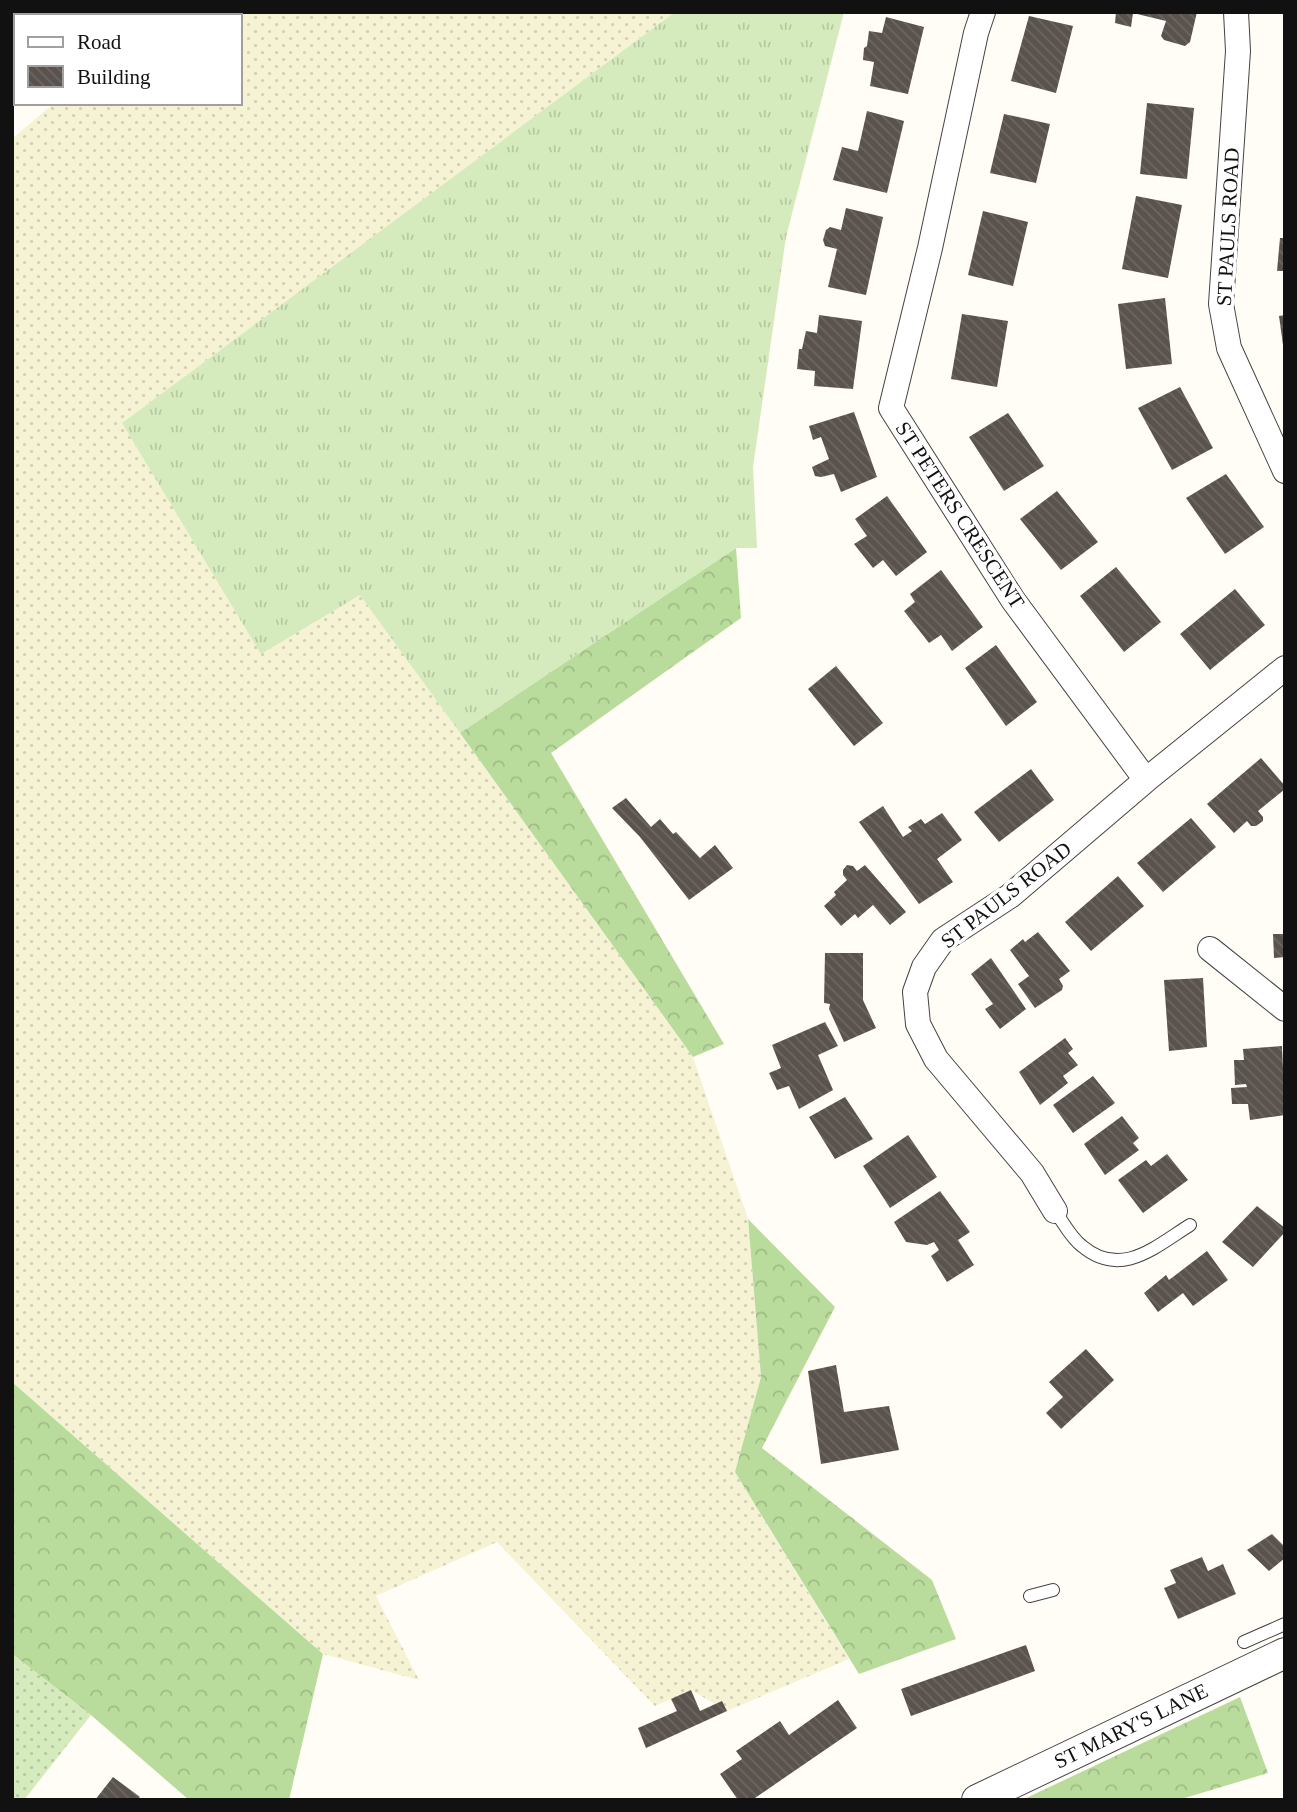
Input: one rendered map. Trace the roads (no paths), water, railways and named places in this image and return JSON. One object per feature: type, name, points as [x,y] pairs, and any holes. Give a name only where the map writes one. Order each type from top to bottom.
[{"type":"street","name":"ST PETERS CRESCENT","points":[[983,12],[891,408],[1013,600],[1146,780]]},
{"type":"street","name":"ST PAULS ROAD","points":[[1236,12],[1238,51],[1221,304],[1229,348],[1282,458]]},
{"type":"street","name":"ST PAULS ROAD","points":[[1055,1211],[1032,1173],[936,1059],[918,1024],[915,992],[924,967],[943,940],[1010,896],[1146,780],[1285,668]]},
{"type":"street","points":[[1210,949],[1285,1009]]},
{"type":"street","name":"ST MARY'S LANE","points":[[977,1800],[1285,1653]]},
{"type":"lane","points":[[1055,1211],[1081,1246],[1101,1258],[1125,1262],[1147,1252],[1190,1225]]},
{"type":"lane","points":[[1030,1596],[1053,1590]]},
{"type":"lane","points":[[1244,1642],[1285,1624]]}]
